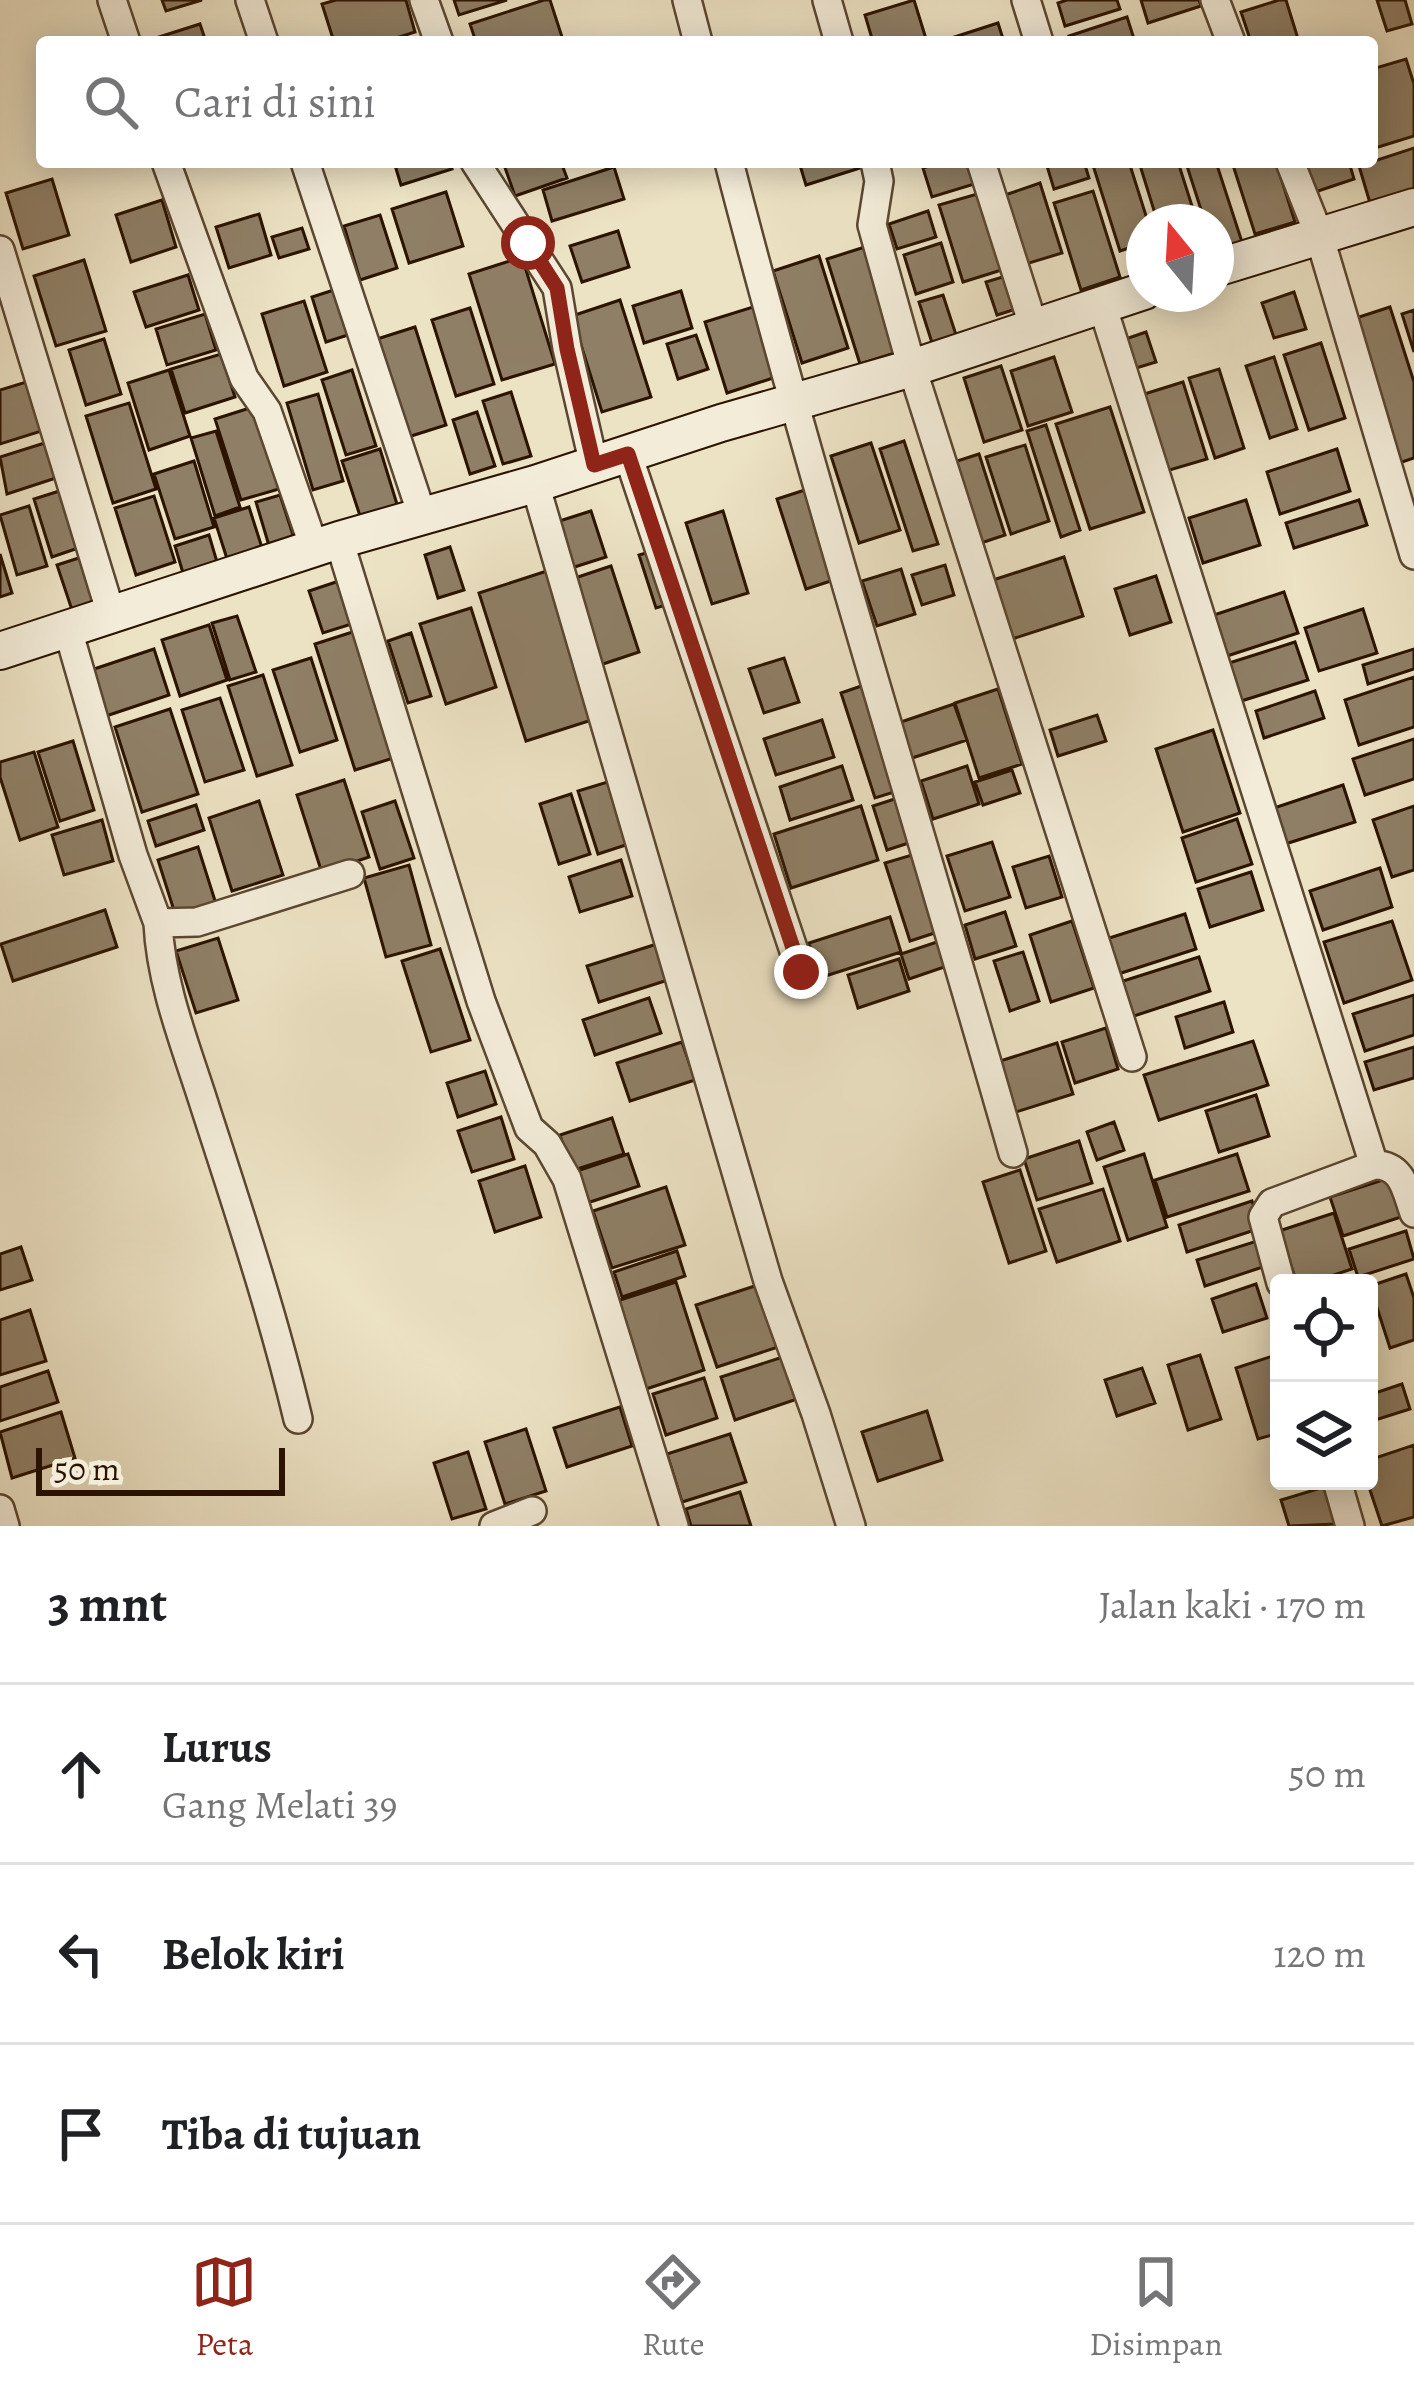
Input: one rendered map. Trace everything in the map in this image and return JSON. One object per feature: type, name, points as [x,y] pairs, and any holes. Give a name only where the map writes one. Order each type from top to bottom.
[{"type":"street","points":[[112,0],[124,36]]},
{"type":"street","points":[[250,0],[262,36]]},
{"type":"street","points":[[424,0],[438,36]]},
{"type":"street","points":[[687,0],[696,36]]},
{"type":"street","points":[[826,0],[837,36]]},
{"type":"street","points":[[1026,0],[1037,36]]},
{"type":"street","points":[[1215,0],[1229,36]]},
{"type":"street","points":[[168,168],[244,378],[267,411],[327,545],[529,1128],[547,1144],[567,1179],[674,1526]]},
{"type":"street","points":[[307,168],[422,515]]},
{"type":"street","points":[[479,168],[557,288],[567,349],[801,972]]},
{"type":"street","points":[[731,168],[791,403],[895,739],[1013,1153]]},
{"type":"street","points":[[876,168],[879,181],[872,225],[912,368],[1132,1058]]},
{"type":"street","points":[[983,168],[1034,328]]},
{"type":"street","points":[[1292,168],[1318,235],[1414,555]]},
{"type":"street","points":[[1234,262],[1414,207]]},
{"type":"street","points":[[0,250],[112,617]]},
{"type":"street","points":[[0,651],[1126,297]]},
{"type":"street","points":[[1102,305],[1375,1165]]},
{"type":"street","points":[[535,484],[768,1280],[851,1526]]},
{"type":"street","points":[[68,630],[158,923],[176,1013],[283,1356],[298,1419]]},
{"type":"street","points":[[158,923],[197,922],[350,874]]},
{"type":"street","points":[[1278,1274],[1264,1223],[1267,1207],[1375,1165],[1396,1170],[1414,1214]]},
{"type":"street","points":[[1340,1490],[1350,1526]]},
{"type":"street","points":[[0,1508],[4,1526]]},
{"type":"street","points":[[494,1526],[532,1511]]},
{"type":"building","points":[[162,0],[202,0],[166,11]]},
{"type":"building","points":[[406,0],[415,32],[332,36],[322,4]]},
{"type":"building","points":[[454,0],[507,0],[459,15]]},
{"type":"building","points":[[550,0],[562,36],[474,36],[470,24]]},
{"type":"building","points":[[914,0],[925,36],[871,36],[865,15]]},
{"type":"building","points":[[1117,0],[1120,9],[1065,26],[1058,3]]},
{"type":"building","points":[[1141,0],[1199,0],[1201,6],[1148,23]]},
{"type":"building","points":[[1286,0],[1297,36],[1249,36],[1241,12]]},
{"type":"building","points":[[1377,0],[1405,0],[1412,24],[1387,31]]},
{"type":"building","points":[[1127,17],[1133,36],[1069,36]]},
{"type":"building","points":[[998,23],[1002,36],[958,36]]},
{"type":"building","points":[[200,24],[204,36],[162,36]]},
{"type":"building","points":[[1406,59],[1414,84],[1414,136],[1378,147],[1378,67]]},
{"type":"building","points":[[1414,148],[1414,189],[1370,203],[1360,168],[1378,168],[1378,160]]},
{"type":"building","points":[[396,168],[452,168],[452,169],[401,185]]},
{"type":"building","points":[[505,168],[563,168],[567,178],[515,196]]},
{"type":"building","points":[[614,168],[624,199],[552,221],[543,190]]},
{"type":"building","points":[[801,168],[860,168],[806,185]]},
{"type":"building","points":[[923,168],[980,168],[984,181],[932,197]]},
{"type":"building","points":[[1048,168],[1086,168],[1089,178],[1054,189]]},
{"type":"building","points":[[1094,168],[1131,168],[1142,204],[1126,204],[1126,249],[1120,251]]},
{"type":"building","points":[[1141,168],[1180,168],[1191,204],[1152,204]]},
{"type":"building","points":[[1188,168],[1218,168],[1230,204],[1199,204]]},
{"type":"building","points":[[1234,168],[1278,168],[1295,222],[1255,234]]},
{"type":"building","points":[[1305,168],[1351,168],[1354,179],[1312,193]]},
{"type":"building","points":[[52,179],[69,235],[23,249],[6,193]]},
{"type":"building","points":[[1040,183],[1062,253],[1026,264],[1005,195]]},
{"type":"building","points":[[1093,191],[1120,277],[1081,290],[1054,203]]},
{"type":"building","points":[[446,192],[463,246],[409,263],[392,209]]},
{"type":"building","points":[[984,192],[1008,268],[963,282],[939,205]]},
{"type":"building","points":[[162,200],[176,247],[131,262],[116,215]]},
{"type":"building","points":[[928,211],[936,237],[897,249],[889,224]]},
{"type":"building","points":[[259,214],[271,255],[229,268],[216,227]]},
{"type":"building","points":[[380,215],[397,268],[360,280],[344,226]]},
{"type":"building","points":[[1234,217],[1242,242],[1234,244]]},
{"type":"building","points":[[302,228],[309,249],[279,258],[272,237]]},
{"type":"building","points":[[618,231],[629,267],[582,282],[570,246]]},
{"type":"building","points":[[941,243],[953,282],[916,294],[904,255]]},
{"type":"building","points":[[868,246],[901,351],[860,364],[827,259]]},
{"type":"building","points":[[819,256],[848,348],[802,363],[773,271]]},
{"type":"building","points":[[522,257],[555,364],[502,380],[469,274]]},
{"type":"building","points":[[84,260],[106,331],[56,346],[34,276]]},
{"type":"building","points":[[188,275],[199,310],[146,327],[134,292]]},
{"type":"building","points":[[1009,275],[1019,308],[997,315],[986,282]]},
{"type":"building","points":[[337,289],[351,334],[326,342],[312,297]]},
{"type":"building","points":[[681,291],[692,328],[644,343],[633,306]]},
{"type":"building","points":[[1294,292],[1306,329],[1274,338],[1262,303]]},
{"type":"building","points":[[943,295],[958,341],[934,349],[919,302]]},
{"type":"building","points":[[620,300],[651,397],[602,412],[572,316]]},
{"type":"building","points":[[304,301],[327,372],[284,386],[262,314]]},
{"type":"building","points":[[756,306],[779,376],[727,393],[705,322]]},
{"type":"building","points":[[1390,307],[1414,382],[1414,458],[1396,464],[1350,320]]},
{"type":"building","points":[[470,308],[494,384],[456,396],[432,320]]},
{"type":"building","points":[[1414,310],[1414,352],[1402,314]]},
{"type":"building","points":[[205,314],[216,350],[167,365],[156,329]]},
{"type":"building","points":[[415,327],[446,425],[408,437],[377,339]]},
{"type":"building","points":[[1146,332],[1156,362],[1130,370],[1120,341]]},
{"type":"building","points":[[696,335],[708,369],[678,379],[667,344]]},
{"type":"building","points":[[104,339],[121,394],[86,405],[69,350]]},
{"type":"building","points":[[1321,343],[1345,418],[1309,430],[1284,355]]},
{"type":"building","points":[[221,354],[235,397],[185,413],[171,369]]},
{"type":"building","points":[[1054,357],[1072,412],[1028,426],[1011,371]]},
{"type":"building","points":[[1274,357],[1297,429],[1270,438],[1246,366]]},
{"type":"building","points":[[1001,366],[1022,430],[984,442],[964,378]]},
{"type":"building","points":[[1219,369],[1244,448],[1215,458],[1189,378]]},
{"type":"building","points":[[169,370],[190,436],[149,450],[128,383]]},
{"type":"building","points":[[352,370],[376,446],[346,455],[322,380]]},
{"type":"building","points":[[36,379],[51,428],[0,444],[0,390]]},
{"type":"building","points":[[1183,382],[1207,459],[1163,472],[1138,396]]},
{"type":"building","points":[[511,392],[531,456],[503,464],[483,401]]},
{"type":"building","points":[[318,394],[343,481],[313,490],[287,403]]},
{"type":"building","points":[[129,403],[156,489],[113,503],[86,416]]},
{"type":"building","points":[[253,407],[279,489],[241,500],[215,419]]},
{"type":"building","points":[[1110,407],[1144,512],[1090,529],[1056,424]]},
{"type":"building","points":[[477,412],[495,466],[470,474],[453,420]]},
{"type":"building","points":[[1046,425],[1080,530],[1061,537],[1027,431]]},
{"type":"building","points":[[216,431],[240,507],[215,516],[191,438]]},
{"type":"building","points":[[51,441],[62,476],[7,494],[0,457]]},
{"type":"building","points":[[904,441],[938,544],[913,551],[880,449]]},
{"type":"building","points":[[871,443],[900,530],[859,543],[831,456]]},
{"type":"building","points":[[1025,445],[1049,521],[1011,534],[986,457]]},
{"type":"building","points":[[380,449],[400,514],[363,525],[342,461]]},
{"type":"building","points":[[1337,449],[1350,491],[1280,514],[1267,472]]},
{"type":"building","points":[[979,454],[1005,535],[972,546],[945,465]]},
{"type":"building","points":[[194,461],[214,527],[175,539],[154,474]]},
{"type":"building","points":[[69,488],[87,545],[52,557],[34,499]]},
{"type":"building","points":[[808,489],[837,579],[806,589],[777,499]]},
{"type":"building","points":[[280,495],[295,541],[270,549],[256,502]]},
{"type":"building","points":[[154,496],[175,562],[136,575],[115,508]]},
{"type":"building","points":[[1246,500],[1260,545],[1203,563],[1189,518]]},
{"type":"building","points":[[1359,500],[1367,525],[1294,548],[1286,523]]},
{"type":"building","points":[[29,506],[47,566],[17,575],[0,515]]},
{"type":"building","points":[[249,507],[264,554],[229,565],[214,518]]},
{"type":"building","points":[[591,511],[606,557],[565,570],[550,524]]},
{"type":"building","points":[[723,511],[748,593],[712,604],[686,523]]},
{"type":"building","points":[[209,535],[217,562],[183,573],[175,546]]},
{"type":"building","points":[[450,547],[464,590],[438,598],[425,555]]},
{"type":"building","points":[[656,550],[673,603],[656,608],[639,555]]},
{"type":"building","points":[[0,554],[12,593],[0,597]]},
{"type":"building","points":[[85,556],[102,608],[74,616],[57,565]]},
{"type":"building","points":[[1064,557],[1083,616],[1012,639],[993,580]]},
{"type":"building","points":[[945,565],[954,595],[922,605],[912,575]]},
{"type":"building","points":[[611,566],[639,652],[597,666],[569,580]]},
{"type":"building","points":[[901,569],[915,614],[877,626],[862,581]]},
{"type":"building","points":[[550,570],[598,718],[526,741],[479,593]]},
{"type":"building","points":[[1156,576],[1171,622],[1130,635],[1115,589]]},
{"type":"building","points":[[345,579],[358,622],[323,633],[309,591]]},
{"type":"building","points":[[1284,592],[1298,633],[1227,656],[1214,615]]},
{"type":"building","points":[[471,608],[496,687],[446,704],[420,624]]},
{"type":"building","points":[[1363,609],[1377,653],[1319,671],[1305,628]]},
{"type":"building","points":[[237,616],[256,672],[230,680],[212,623]]},
{"type":"building","points":[[209,625],[227,680],[180,696],[162,640]]},
{"type":"building","points":[[362,629],[403,755],[355,770],[315,644]]},
{"type":"building","points":[[411,633],[431,696],[408,703],[388,641]]},
{"type":"building","points":[[1295,642],[1308,680],[1238,702],[1226,664]]},
{"type":"building","points":[[154,649],[169,695],[106,716],[91,670]]},
{"type":"building","points":[[1414,649],[1414,669],[1368,684],[1363,665]]},
{"type":"building","points":[[311,658],[337,740],[300,752],[273,670]]},
{"type":"building","points":[[784,658],[799,702],[764,713],[749,669]]},
{"type":"building","points":[[263,675],[292,765],[257,776],[228,686]]},
{"type":"building","points":[[1414,677],[1414,727],[1359,745],[1345,700]]},
{"type":"building","points":[[870,683],[904,789],[875,798],[841,693]]},
{"type":"building","points":[[998,689],[1022,764],[979,778],[955,703]]},
{"type":"building","points":[[1315,691],[1324,718],[1264,738],[1256,711]]},
{"type":"building","points":[[220,698],[244,770],[205,782],[182,710]]},
{"type":"building","points":[[954,704],[967,740],[909,759],[898,723]]},
{"type":"building","points":[[170,709],[198,794],[142,812],[115,727]]},
{"type":"building","points":[[1097,715],[1106,741],[1058,756],[1050,730]]},
{"type":"building","points":[[822,720],[834,757],[776,775],[764,739]]},
{"type":"building","points":[[1213,730],[1240,813],[1183,832],[1156,749]]},
{"type":"building","points":[[1414,739],[1414,779],[1365,795],[1353,759]]},
{"type":"building","points":[[73,741],[94,810],[60,821],[38,752]]},
{"type":"building","points":[[34,752],[58,827],[20,840],[0,777],[0,762]]},
{"type":"building","points":[[842,766],[853,800],[790,820],[780,787]]},
{"type":"building","points":[[967,766],[979,804],[933,819],[921,781]]},
{"type":"building","points":[[1012,770],[1020,793],[983,805],[975,782]]},
{"type":"building","points":[[344,780],[369,857],[322,873],[297,795]]},
{"type":"building","points":[[614,780],[635,842],[598,854],[578,791]]},
{"type":"building","points":[[1343,785],[1355,822],[1282,845],[1271,809]]},
{"type":"building","points":[[571,794],[590,854],[559,864],[540,804]]},
{"type":"building","points":[[904,796],[918,840],[887,850],[873,806]]},
{"type":"building","points":[[259,801],[283,875],[232,891],[209,818]]},
{"type":"building","points":[[395,801],[414,858],[380,869],[362,812]]},
{"type":"building","points":[[196,805],[204,830],[156,846],[148,821]]},
{"type":"building","points":[[861,806],[878,860],[791,888],[774,834]]},
{"type":"building","points":[[1414,806],[1414,870],[1392,877],[1373,820]]},
{"type":"building","points":[[1237,819],[1252,864],[1196,882],[1182,838]]},
{"type":"building","points":[[102,820],[113,861],[64,875],[52,835]]},
{"type":"building","points":[[992,842],[1010,897],[965,911],[947,856]]},
{"type":"building","points":[[198,847],[217,907],[177,920],[158,860]]},
{"type":"building","points":[[922,852],[947,929],[910,941],[885,863]]},
{"type":"building","points":[[1049,856],[1062,897],[1026,908],[1013,867]]},
{"type":"building","points":[[621,860],[632,896],[580,912],[569,877]]},
{"type":"building","points":[[409,865],[431,945],[386,957],[364,878]]},
{"type":"building","points":[[1380,868],[1392,907],[1323,930],[1310,891]]},
{"type":"building","points":[[1251,872],[1263,910],[1210,927],[1198,889]]},
{"type":"building","points":[[105,910],[117,947],[13,981],[1,944]]},
{"type":"building","points":[[1005,912],[1016,946],[975,959],[965,925]]},
{"type":"building","points":[[1185,914],[1196,949],[1115,975],[1103,940]]},
{"type":"building","points":[[890,917],[901,952],[819,978],[809,943]]},
{"type":"building","points":[[1072,921],[1094,988],[1051,1002],[1030,935]]},
{"type":"building","points":[[1392,921],[1412,980],[1344,1003],[1324,942]]},
{"type":"building","points":[[218,938],[238,1000],[196,1013],[176,951]]},
{"type":"building","points":[[946,939],[953,964],[909,979],[901,954]]},
{"type":"building","points":[[657,944],[668,980],[599,1002],[587,966]]},
{"type":"building","points":[[440,949],[470,1040],[431,1052],[402,961]]},
{"type":"building","points":[[1023,952],[1039,1001],[1010,1011],[994,961]]},
{"type":"building","points":[[1199,957],[1210,991],[1131,1017],[1120,982]]},
{"type":"building","points":[[899,959],[909,991],[858,1008],[848,975]]},
{"type":"building","points":[[1414,995],[1414,1035],[1365,1051],[1353,1014]]},
{"type":"building","points":[[649,998],[661,1033],[595,1055],[583,1020]]},
{"type":"building","points":[[1224,1002],[1233,1032],[1185,1048],[1176,1017]]},
{"type":"building","points":[[1106,1028],[1118,1069],[1075,1083],[1062,1042]]},
{"type":"building","points":[[1253,1041],[1268,1085],[1159,1120],[1144,1075]]},
{"type":"building","points":[[682,1042],[695,1080],[630,1101],[617,1063]]},
{"type":"building","points":[[1057,1043],[1073,1094],[1013,1113],[997,1062]]},
{"type":"building","points":[[1414,1047],[1414,1078],[1374,1090],[1365,1062]]},
{"type":"building","points":[[485,1071],[496,1104],[458,1117],[447,1083]]},
{"type":"building","points":[[1256,1095],[1269,1136],[1219,1152],[1206,1111]]},
{"type":"building","points":[[501,1117],[514,1159],[472,1172],[458,1131]]},
{"type":"building","points":[[612,1118],[624,1154],[571,1171],[560,1135]]},
{"type":"building","points":[[1114,1122],[1124,1150],[1097,1160],[1087,1132]]},
{"type":"building","points":[[1079,1141],[1092,1183],[1037,1200],[1024,1159]]},
{"type":"building","points":[[628,1154],[639,1186],[587,1203],[577,1171]]},
{"type":"building","points":[[1144,1154],[1167,1227],[1128,1240],[1104,1167]]},
{"type":"building","points":[[1237,1154],[1249,1191],[1167,1217],[1155,1180]]},
{"type":"building","points":[[525,1166],[541,1217],[495,1232],[479,1181]]},
{"type":"building","points":[[1020,1170],[1046,1251],[1009,1263],[983,1182]]},
{"type":"building","points":[[1395,1176],[1407,1215],[1343,1236],[1330,1197]]},
{"type":"building","points":[[666,1187],[685,1245],[612,1268],[593,1211]]},
{"type":"building","points":[[1103,1189],[1120,1241],[1057,1262],[1039,1209]]},
{"type":"building","points":[[1252,1201],[1261,1228],[1187,1252],[1179,1225]]},
{"type":"building","points":[[1334,1213],[1352,1269],[1337,1274],[1294,1274],[1279,1231]]},
{"type":"building","points":[[1406,1231],[1414,1259],[1357,1274],[1349,1249]]},
{"type":"building","points":[[1260,1240],[1269,1265],[1205,1286],[1197,1260]]},
{"type":"building","points":[[21,1247],[32,1280],[0,1290],[0,1254]]},
{"type":"building","points":[[677,1251],[685,1276],[622,1297],[614,1272]]},
{"type":"building","points":[[1406,1274],[1414,1298],[1414,1340],[1390,1348],[1378,1311],[1378,1283]]},
{"type":"building","points":[[676,1282],[704,1370],[646,1389],[617,1301]]},
{"type":"building","points":[[1256,1284],[1267,1318],[1223,1332],[1212,1299]]},
{"type":"building","points":[[758,1285],[778,1347],[717,1367],[696,1305]]},
{"type":"building","points":[[30,1310],[46,1361],[0,1375],[0,1320]]},
{"type":"building","points":[[1200,1355],[1221,1419],[1188,1430],[1168,1365]]},
{"type":"building","points":[[786,1356],[800,1398],[735,1420],[721,1377]]},
{"type":"building","points":[[1270,1357],[1270,1436],[1258,1439],[1236,1368]]},
{"type":"building","points":[[1142,1368],[1155,1403],[1117,1416],[1105,1380]]},
{"type":"building","points":[[48,1371],[58,1402],[0,1421],[0,1387]]},
{"type":"building","points":[[704,1378],[717,1418],[666,1435],[653,1394]]},
{"type":"building","points":[[1402,1384],[1410,1409],[1378,1419],[1378,1392]]},
{"type":"building","points":[[620,1407],[632,1446],[567,1467],[554,1428]]},
{"type":"building","points":[[927,1411],[942,1460],[878,1481],[862,1432]]},
{"type":"building","points":[[61,1412],[75,1458],[12,1478],[0,1432]]},
{"type":"building","points":[[526,1429],[546,1491],[505,1504],[485,1442]]},
{"type":"building","points":[[730,1434],[746,1482],[682,1502],[667,1454]]},
{"type":"building","points":[[1414,1445],[1414,1517],[1382,1526],[1370,1490],[1378,1490],[1378,1457]]},
{"type":"building","points":[[468,1452],[486,1509],[452,1519],[434,1463]]},
{"type":"building","points":[[1325,1490],[1336,1524],[1289,1526],[1281,1500]]},
{"type":"building","points":[[740,1492],[751,1526],[691,1526],[686,1509]]},
{"type":"route","points":[[528,243],[557,288],[594,465],[628,454],[801,972]]}]
